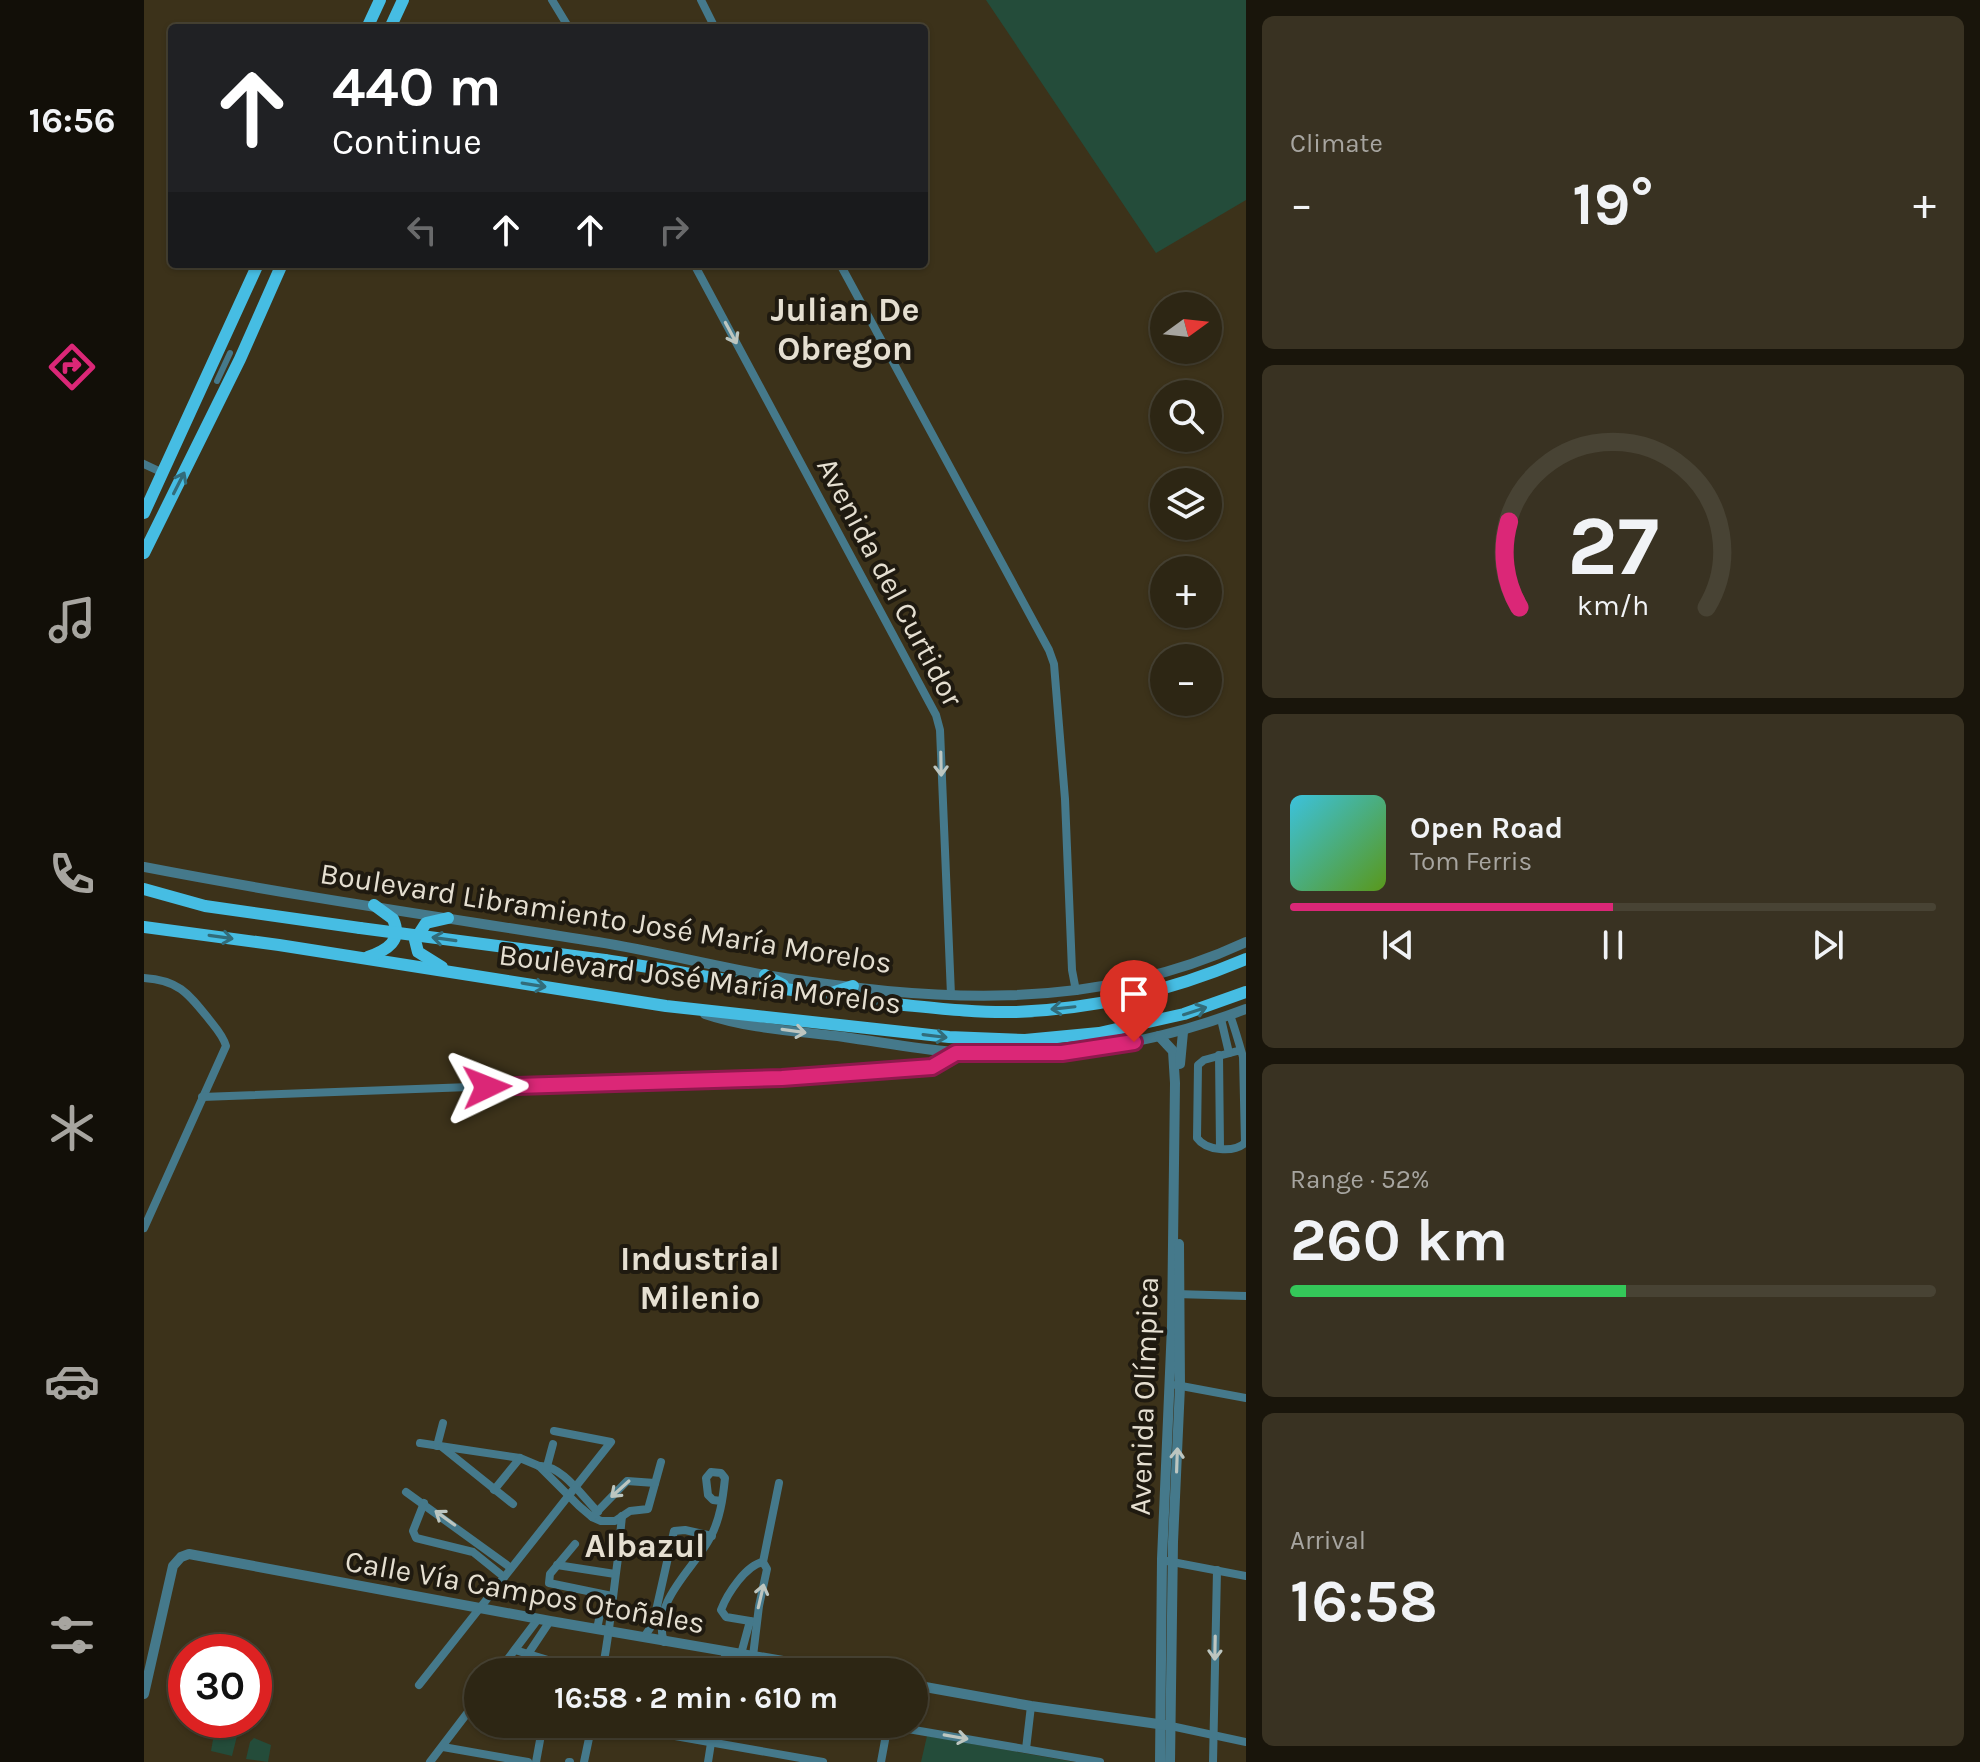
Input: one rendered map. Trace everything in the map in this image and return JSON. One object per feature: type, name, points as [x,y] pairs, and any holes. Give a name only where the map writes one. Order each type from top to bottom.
[{"type":"main road","points":[[369,24],[380,0]]},
{"type":"main road","points":[[392,24],[403,0]]},
{"type":"main road","points":[[145,511],[256,268]]},
{"type":"main road","points":[[144,553],[240,359],[280,268]]},
{"type":"main road","points":[[144,564],[164,511]]},
{"type":"main road","name":"Boulevard José María Morelos","points":[[144,889],[205,906],[605,960],[826,996],[957,1011],[1047,1010],[1100,1003],[1155,991],[1246,959]]},
{"type":"main road","points":[[365,958],[385,950],[397,936],[393,919],[374,905]]},
{"type":"main road","points":[[448,918],[433,920],[421,927],[415,945],[422,956],[451,972]]},
{"type":"main road","name":"Boulevard José María Morelos","points":[[144,927],[691,1009],[949,1037],[1025,1040],[1083,1035],[1184,1014],[1246,992]]},
{"type":"main road","points":[[765,975],[793,991]]},
{"type":"main road","points":[[826,996],[853,986]]},
{"type":"street","points":[[552,0],[567,24]]},
{"type":"street","points":[[701,0],[713,24]]},
{"type":"street","name":"Avenida del Curtidor","points":[[696,268],[913,667],[936,715],[940,730],[951,995]]},
{"type":"street","points":[[842,268],[1054,664],[1065,799],[1072,970],[1076,991]]},
{"type":"street","points":[[217,381],[230,353]]},
{"type":"street","points":[[144,464],[161,472]]},
{"type":"street","name":"Boulevard Libramiento José María Morelos","points":[[144,867],[624,946],[765,975],[951,995],[1013,996],[1112,986],[1162,973],[1246,942]]},
{"type":"street","points":[[144,978],[164,980],[185,991],[225,1041],[225,1050],[144,1228]]},
{"type":"street","points":[[691,1009],[739,1023],[956,1053],[1062,1053],[1183,1032],[1246,1009]]},
{"type":"street","points":[[1226,1017],[1241,1050],[1245,1068],[1246,1138],[1239,1148],[1205,1146],[1198,1141],[1199,1062],[1241,1050]]},
{"type":"street","points":[[1220,1148],[1226,1017]]},
{"type":"street","name":"Avenida Olímpica","points":[[1160,1762],[1165,1725],[1175,1384],[1179,1055],[1183,1032]]},
{"type":"street","name":"Avenida Olímpica","points":[[1159,1036],[1169,1044],[1174,1058],[1176,1294]]},
{"type":"street","points":[[202,1097],[782,1078],[932,1067],[956,1053]]},
{"type":"street","points":[[1176,1294],[1246,1296]]},
{"type":"street","points":[[1175,1384],[1246,1398]]},
{"type":"street","points":[[440,1446],[443,1423]]},
{"type":"street","points":[[419,1685],[611,1442],[554,1431]]},
{"type":"street","points":[[420,1443],[520,1458],[544,1468],[608,1522],[630,1511],[648,1509],[661,1462]]},
{"type":"street","points":[[544,1468],[553,1444]]},
{"type":"street","points":[[440,1446],[513,1504]]},
{"type":"street","points":[[460,1462],[468,1449]]},
{"type":"street","points":[[494,1490],[520,1458]]},
{"type":"street","points":[[595,1514],[627,1481],[655,1483]]},
{"type":"street","points":[[753,1622],[726,1617],[721,1610],[750,1568],[763,1562],[779,1483]]},
{"type":"street","points":[[406,1492],[511,1568]]},
{"type":"street","points":[[644,1637],[662,1605],[712,1536],[721,1501]]},
{"type":"street","points":[[424,1503],[413,1531],[416,1538],[473,1552],[504,1577]]},
{"type":"street","points":[[597,1629],[615,1574],[622,1516]]},
{"type":"street","points":[[664,1642],[664,1576],[674,1531],[685,1530],[712,1536]]},
{"type":"street","points":[[461,1547],[470,1536]]},
{"type":"street","points":[[575,1544],[550,1574],[549,1583],[608,1595]]},
{"type":"street","name":"Calle Vía Campos Otoñales","points":[[144,1694],[173,1566],[181,1557],[194,1555],[318,1580],[765,1658]]},
{"type":"street","points":[[1168,1561],[1246,1576]]},
{"type":"street","points":[[741,1654],[767,1569],[763,1562]]},
{"type":"street","points":[[557,1565],[615,1574]]},
{"type":"street","points":[[1213,1762],[1217,1570]]},
{"type":"street","points":[[664,1576],[680,1581]]},
{"type":"street","points":[[605,1658],[610,1632],[608,1595]]},
{"type":"street","points":[[509,1658],[544,1620]]},
{"type":"street","points":[[528,1654],[544,1620]]},
{"type":"street","points":[[753,1622],[753,1656]]},
{"type":"street","points":[[515,1650],[541,1658]]},
{"type":"street","points":[[725,1658],[726,1651]]},
{"type":"street","points":[[928,1688],[1165,1725],[1246,1742]]},
{"type":"street","points":[[1026,1749],[1031,1706]]},
{"type":"street","points":[[430,1762],[464,1718]]},
{"type":"street","name":"Avenida Olímpica","points":[[1165,1725],[1170,1762]]},
{"type":"street","points":[[928,1732],[1100,1762]]},
{"type":"street","points":[[536,1762],[540,1738]]},
{"type":"street","points":[[584,1762],[589,1738]]},
{"type":"street","points":[[689,1738],[823,1762]]},
{"type":"street","points":[[708,1762],[712,1738]]},
{"type":"street","points":[[881,1762],[884,1738]]},
{"type":"street","points":[[443,1747],[528,1762]]},
{"type":"green space","points":[[986,0],[1246,0],[1246,200],[1156,253]]},
{"type":"green space","points":[[928,1736],[1074,1762],[921,1762]]},
{"type":"green space","points":[[213,1738],[236,1738],[232,1756],[211,1751]]},
{"type":"green space","points":[[254,1738],[271,1745],[268,1762],[246,1759]]},
{"type":"district","name":"Julian De Obregon","points":[[845,328]]},
{"type":"district","name":"Industrial Milenio","points":[[700,1278]]},
{"type":"district","name":"Albazul","points":[[645,1545]]},
{"type":"route","points":[[487,1087],[782,1078],[903,1070],[932,1067],[956,1053],[1062,1053],[1134,1042]]}]
